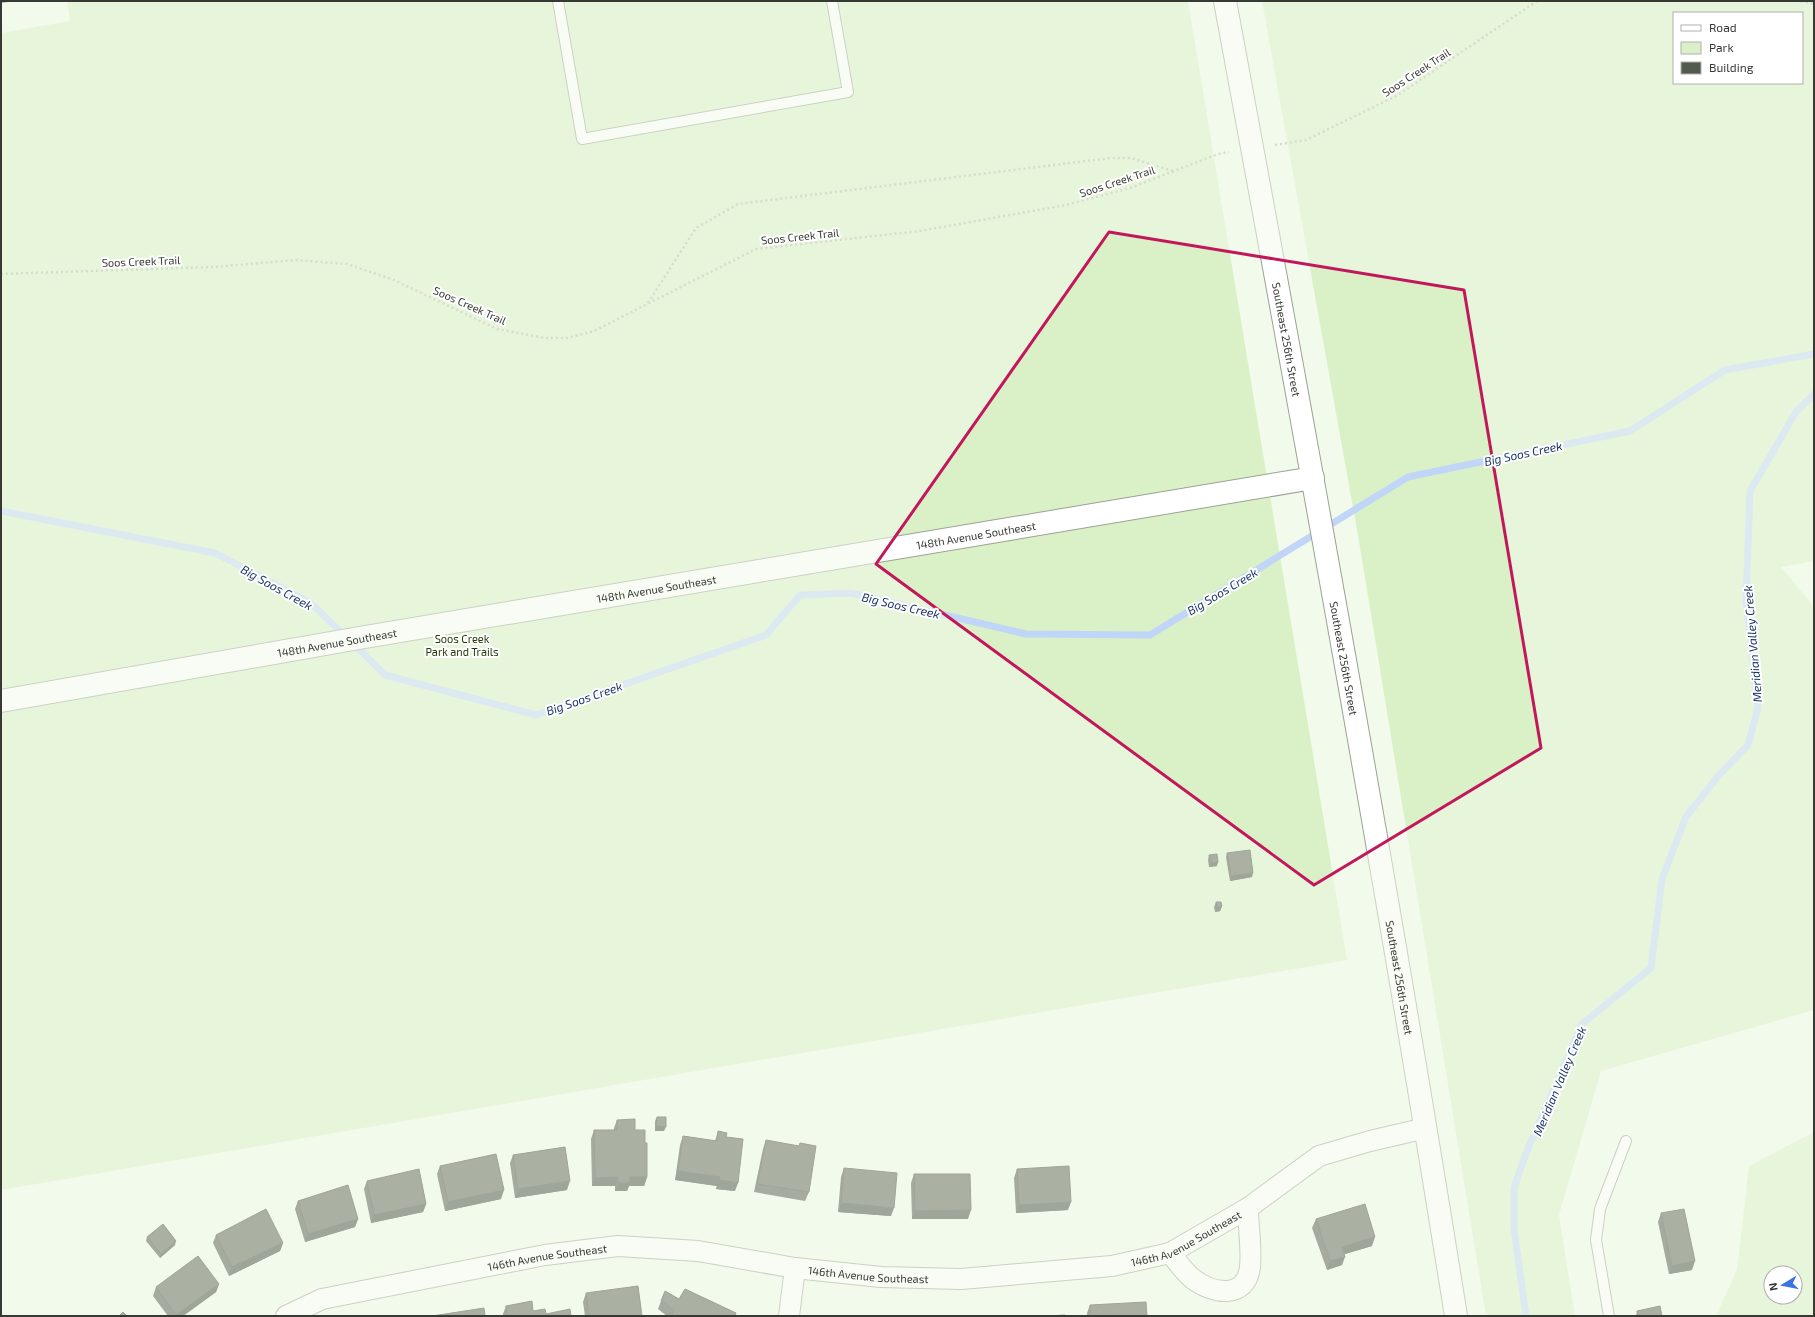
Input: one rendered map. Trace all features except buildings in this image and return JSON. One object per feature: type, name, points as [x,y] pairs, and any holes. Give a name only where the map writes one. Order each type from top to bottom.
[{"type":"main road","name":"Southeast 256th Street","points":[[1225,1],[1313,478],[1426,1128],[1456,1316]]},
{"type":"main road","name":"148th Avenue Southeast","points":[[1,701],[365,637],[1313,478]]},
{"type":"street","name":"146th Avenue Southeast","points":[[286,1316],[322,1299],[545,1255],[618,1246],[698,1251],[795,1268],[881,1277],[961,1280],[1112,1266],[1170,1253],[1248,1208],[1319,1156],[1426,1128]]},
{"type":"street","points":[[1170,1253],[1192,1279],[1212,1290],[1226,1292],[1237,1289],[1246,1282],[1250,1267],[1248,1208]]},
{"type":"street","points":[[788,1316],[795,1268]]},
{"type":"lane","points":[[558,1],[582,139],[848,92],[832,1]]},
{"type":"lane","points":[[1609,1316],[1596,1240],[1600,1209],[1626,1141]]},
{"type":"path","name":"Soos Creek Trail","points":[[1,274],[213,267],[296,260],[347,264],[394,280],[497,329],[545,338],[567,338],[594,331],[756,249],[920,231],[1066,205],[1130,188],[1218,154],[1306,140],[1398,95],[1537,1]]},
{"type":"path","points":[[1801,1],[1814,4]]},
{"type":"path","points":[[648,304],[696,228],[738,204],[1110,158],[1131,158],[1172,171]]},
{"type":"highlighted area","points":[[1109,232],[1464,290],[1541,748],[1314,885],[876,564]]},
{"type":"green space","name":"Soos Creek Park and Trails","points":[[67,1],[1188,1],[1347,960],[1,1190],[1,33],[70,21]]},
{"type":"green space","points":[[1262,1],[1814,1],[1814,561],[1781,567],[1814,607],[1814,1010],[1601,1071],[1559,1215],[1575,1316],[1486,1316],[1359,541]]},
{"type":"green space","points":[[1814,1132],[1814,1316],[1716,1316],[1737,1270],[1749,1166]]},
{"type":"waterway","name":"Big Soos Creek","points":[[353,643],[385,675],[536,715],[766,635],[800,595],[851,593],[1026,634],[1150,635],[1408,477],[1630,431],[1725,370],[1814,354]]},
{"type":"waterway","name":"Meridian Valley Creek","points":[[1526,1316],[1514,1229],[1514,1188],[1526,1153],[1582,1024],[1651,968],[1662,879],[1686,817],[1719,775],[1748,745],[1758,708],[1746,600],[1750,491],[1796,412],[1814,394]]},
{"type":"waterway","name":"Big Soos Creek","points":[[1,511],[215,553],[311,603],[345,636]]}]
